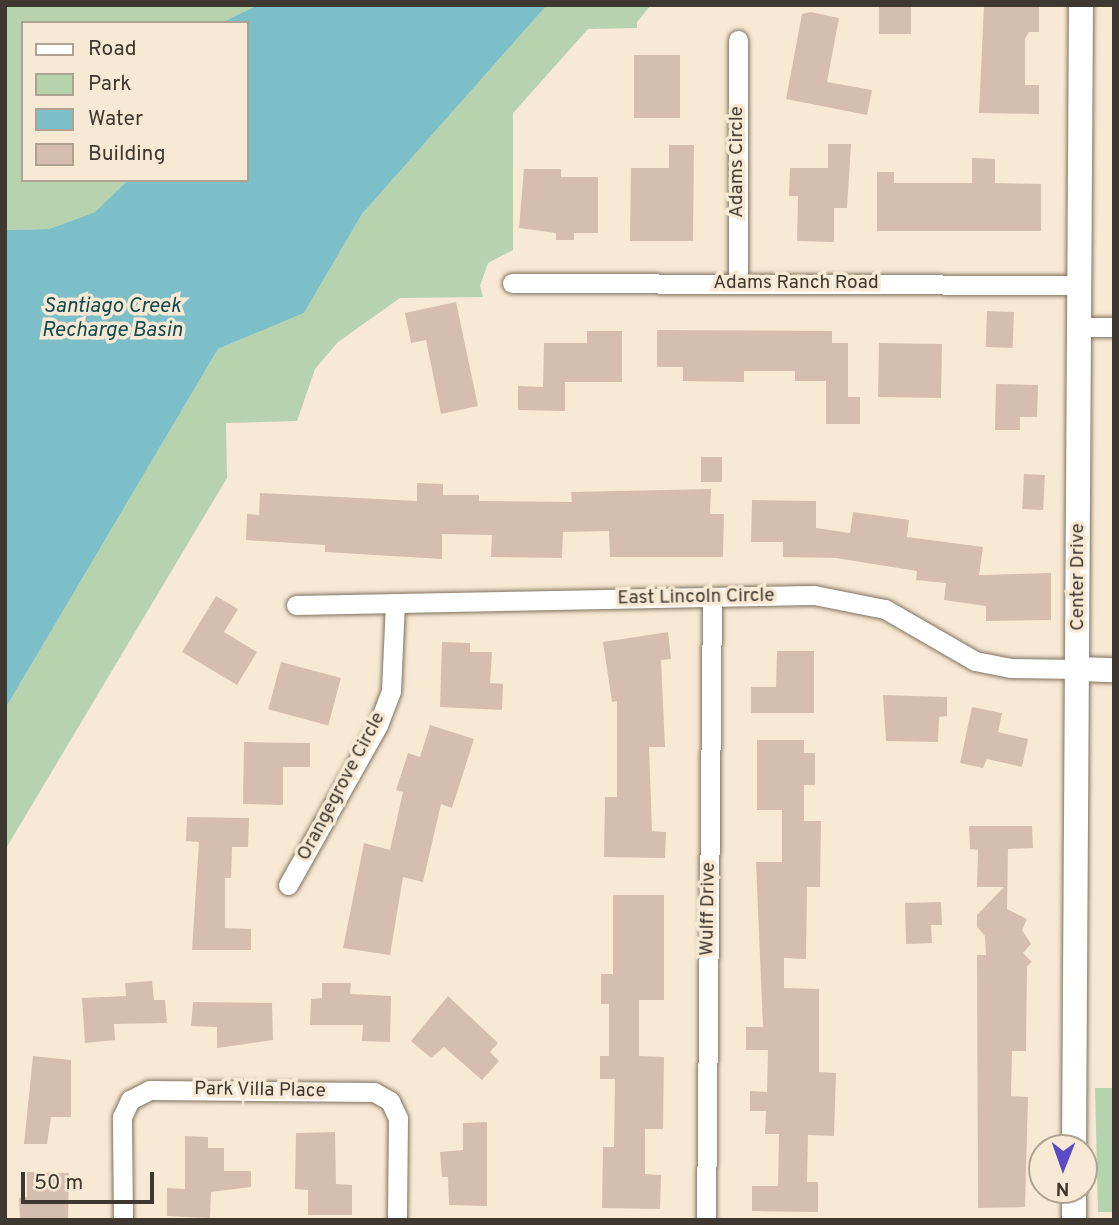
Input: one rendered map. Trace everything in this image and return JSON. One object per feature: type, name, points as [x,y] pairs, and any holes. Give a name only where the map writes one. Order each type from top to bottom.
[{"type":"street","name":"Center Drive","points":[[1074,1134],[1081,5]]},
{"type":"street","name":"Adams Circle","points":[[738,40],[738,284]]},
{"type":"street","name":"Adams Ranch Road","points":[[512,283],[1080,285]]},
{"type":"street","points":[[1081,327],[1114,327]]},
{"type":"street","name":"East Lincoln Circle","points":[[296,605],[712,598],[845,599],[885,609],[975,661],[1011,668],[1079,669]]},
{"type":"street","name":"Wulff Drive","points":[[706,1220],[712,598]]},
{"type":"street","name":"Orangegrove Circle","points":[[288,885],[387,702],[394,665],[395,603]]},
{"type":"street","points":[[1079,669],[1114,670]]},
{"type":"street","name":"Park Villa Place","points":[[123,1220],[122,1117],[130,1100],[150,1090],[163,1090],[374,1092],[390,1101],[398,1118],[397,1220]]},
{"type":"green space","points":[[5,5],[258,5],[225,21],[21,21],[21,182],[126,182],[95,212],[49,229],[5,230]]},
{"type":"green space","points":[[547,5],[651,5],[637,22],[637,28],[588,29],[513,113],[513,250],[488,263],[480,286],[483,297],[400,298],[338,342],[315,369],[297,421],[226,423],[227,478],[5,850],[5,709],[218,349],[304,313],[362,214]]},
{"type":"green space","points":[[1095,1088],[1114,1088],[1114,1212],[1098,1212]]},
{"type":"water","name":"Santiago Creek Recharge Basin","points":[[258,5],[547,5],[362,214],[304,313],[218,349],[5,709],[5,230],[49,229],[95,212],[126,182],[248,182],[248,21],[225,21]]},
{"type":"building","points":[[879,5],[911,5],[911,34],[879,34]]},
{"type":"building","points":[[984,5],[1039,5],[1039,32],[1029,32],[1025,39],[1025,85],[1039,85],[1039,114],[979,113]]},
{"type":"building","points":[[811,12],[839,18],[827,82],[872,90],[867,115],[786,99],[802,14]]},
{"type":"building","points":[[634,55],[680,55],[680,118],[634,118]]},
{"type":"building","points":[[828,144],[851,144],[847,208],[834,208],[834,242],[797,241],[798,196],[789,196],[790,168],[828,168]]},
{"type":"building","points":[[669,145],[694,145],[693,241],[630,241],[631,168],[669,168]]},
{"type":"building","points":[[972,158],[995,159],[995,183],[1041,184],[1041,231],[877,231],[877,172],[894,172],[894,183],[972,183]]},
{"type":"building","points":[[524,169],[561,169],[561,177],[598,177],[598,233],[574,233],[574,240],[556,240],[556,233],[519,228]]},
{"type":"building","points":[[456,302],[478,406],[441,414],[426,340],[411,343],[405,313]]},
{"type":"building","points":[[987,311],[1014,312],[1013,348],[986,347]]},
{"type":"building","points":[[657,330],[832,331],[832,343],[848,343],[848,397],[860,397],[860,424],[826,424],[826,381],[795,381],[795,371],[744,371],[744,382],[683,381],[683,367],[657,367]]},
{"type":"building","points":[[587,331],[622,331],[622,382],[565,382],[565,411],[518,410],[518,386],[543,387],[544,343],[587,343]]},
{"type":"building","points":[[879,343],[942,344],[941,398],[878,397]]},
{"type":"building","points":[[996,384],[1038,385],[1037,417],[1020,417],[1020,430],[995,430]]},
{"type":"building","points":[[701,457],[722,457],[722,482],[701,482]]},
{"type":"building","points":[[1024,474],[1045,475],[1043,510],[1022,509]]},
{"type":"building","points":[[417,483],[443,484],[443,495],[479,495],[479,501],[572,502],[571,492],[711,489],[710,514],[724,514],[723,557],[610,557],[609,531],[563,532],[562,558],[491,557],[492,535],[442,534],[442,559],[325,552],[325,545],[246,540],[247,514],[259,515],[260,493],[417,501]]},
{"type":"building","points":[[752,500],[816,501],[816,528],[850,533],[853,512],[909,520],[907,537],[983,547],[979,575],[1051,573],[1051,620],[986,621],[986,606],[944,600],[946,583],[916,580],[917,571],[836,558],[783,557],[783,542],[751,542]]},
{"type":"building","points":[[216,596],[238,609],[224,632],[257,652],[237,685],[182,652]]},
{"type":"building","points":[[668,632],[671,659],[661,660],[665,747],[649,747],[652,831],[666,832],[665,858],[604,857],[605,797],[617,797],[617,701],[612,702],[603,642]]},
{"type":"building","points":[[442,642],[470,643],[470,652],[492,652],[490,683],[503,684],[502,710],[440,707]]},
{"type":"building","points":[[777,651],[814,651],[814,713],[751,713],[751,687],[776,687]]},
{"type":"building","points":[[281,662],[341,678],[328,725],[268,709]]},
{"type":"building","points":[[883,695],[947,697],[947,716],[939,717],[938,742],[886,741]]},
{"type":"building","points":[[972,707],[1002,713],[998,732],[1028,739],[1022,767],[987,759],[983,768],[960,763]]},
{"type":"building","points":[[430,725],[474,739],[452,808],[441,804],[423,882],[403,877],[390,955],[343,948],[364,843],[390,850],[403,792],[396,790],[408,753],[420,757]]},
{"type":"building","points":[[757,740],[804,740],[804,753],[815,753],[815,785],[804,785],[804,821],[821,821],[820,887],[807,887],[806,959],[784,958],[784,988],[819,989],[819,1072],[836,1073],[834,1136],[808,1135],[807,1182],[818,1182],[818,1212],[752,1211],[752,1186],[778,1186],[779,1134],[765,1134],[766,1111],[750,1111],[750,1091],[767,1092],[768,1050],[746,1050],[746,1027],[763,1027],[756,862],[782,862],[782,810],[757,810]]},
{"type":"building","points":[[244,742],[310,743],[310,767],[283,767],[283,805],[243,804]]},
{"type":"building","points":[[187,817],[249,818],[248,847],[232,847],[231,878],[225,878],[225,928],[251,929],[251,950],[192,950],[199,842],[186,841]]},
{"type":"building","points":[[969,826],[1032,826],[1033,848],[1008,849],[1007,909],[1027,919],[1022,930],[1031,944],[1023,953],[1032,962],[1027,966],[1026,1051],[1012,1051],[1011,1096],[1028,1097],[1025,1207],[978,1208],[977,955],[986,955],[985,936],[977,927],[977,915],[1004,887],[977,887],[978,850],[970,849]]},
{"type":"building","points":[[613,895],[664,895],[664,1000],[639,1000],[639,1056],[664,1057],[663,1129],[645,1129],[645,1174],[661,1175],[660,1209],[602,1208],[603,1147],[614,1147],[615,1079],[600,1079],[600,1056],[609,1056],[609,1004],[601,1004],[601,974],[613,974]]},
{"type":"building","points":[[941,902],[942,925],[931,925],[932,943],[906,944],[905,903]]},
{"type":"building","points":[[152,981],[154,1000],[165,1000],[167,1023],[114,1024],[115,1040],[85,1043],[82,998],[126,996],[125,983]]},
{"type":"building","points":[[322,983],[351,983],[350,994],[391,996],[390,1042],[362,1041],[363,1025],[310,1025],[311,999],[322,998]]},
{"type":"building","points":[[448,996],[498,1043],[490,1052],[499,1061],[482,1080],[444,1047],[431,1058],[411,1041]]},
{"type":"building","points":[[193,1002],[272,1003],[273,1040],[217,1048],[217,1027],[191,1026]]},
{"type":"building","points":[[33,1056],[71,1060],[71,1117],[51,1117],[47,1144],[24,1144]]},
{"type":"building","points":[[487,1122],[487,1206],[449,1205],[448,1177],[442,1177],[440,1152],[463,1150],[463,1123]]},
{"type":"building","points":[[335,1132],[336,1184],[352,1185],[352,1215],[308,1215],[308,1190],[295,1189],[296,1133]]},
{"type":"building","points":[[185,1136],[208,1137],[208,1148],[224,1148],[224,1171],[251,1171],[251,1187],[211,1192],[210,1218],[167,1216],[167,1188],[185,1189]]},
{"type":"building","points":[[27,1172],[69,1173],[68,1220],[20,1220],[19,1198],[27,1197]]}]
